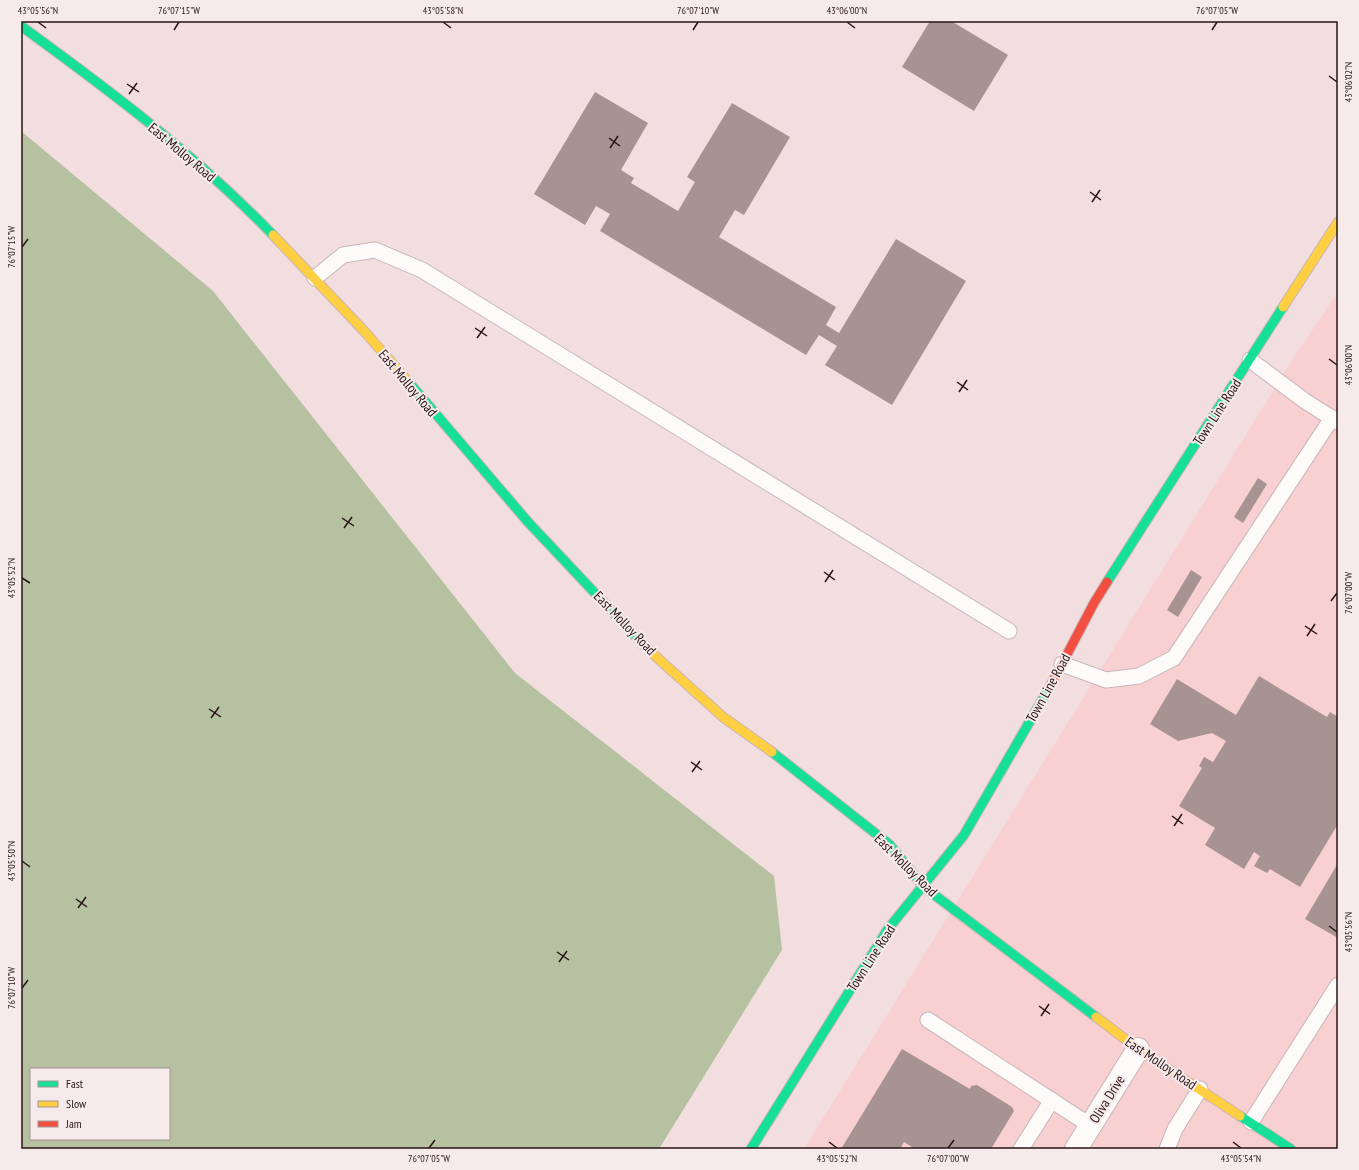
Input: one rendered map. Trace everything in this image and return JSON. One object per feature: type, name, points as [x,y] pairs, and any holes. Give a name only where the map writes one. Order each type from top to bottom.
[{"type":"street","name":"East Molloy Road","points":[[21,26],[83,71],[187,154],[257,218],[364,331],[528,522],[652,653],[724,717],[787,763],[889,844],[924,887],[1138,1049],[1291,1149]]},
{"type":"street","name":"Town Line Road","points":[[751,1149],[888,929],[924,887],[964,835],[1062,664],[1094,603],[1338,222]]},
{"type":"street","name":"Oliva Drive","points":[[1076,1149],[1138,1049]]},
{"type":"lane","points":[[315,278],[343,256],[375,250],[422,270],[1009,631]]},
{"type":"lane","points":[[1062,664],[1106,680],[1139,676],[1174,658],[1335,420],[1306,401],[1250,360]]},
{"type":"lane","points":[[1251,1122],[1338,985]]},
{"type":"lane","points":[[928,1020],[1091,1126]]},
{"type":"lane","points":[[1167,1149],[1175,1129],[1200,1089]]},
{"type":"lane","points":[[1021,1149],[1052,1100]]},
{"type":"shaded area","points":[[1338,292],[1338,1149],[804,1149],[1294,357]]},
{"type":"green space","points":[[21,131],[213,291],[515,673],[774,876],[782,950],[659,1149],[21,1149]]},
{"type":"building","points":[[930,21],[951,21],[1008,55],[974,111],[902,67]]},
{"type":"building","points":[[595,92],[648,123],[621,170],[634,178],[631,183],[678,211],[695,182],[687,177],[732,103],[790,137],[744,215],[735,210],[719,237],[836,307],[826,325],[839,333],[896,239],[966,281],[892,405],[825,365],[837,346],[819,335],[806,355],[600,231],[610,214],[596,206],[585,225],[534,194]]},
{"type":"building","points":[[1258,478],[1267,484],[1243,523],[1234,517]]},
{"type":"building","points":[[1191,570],[1202,577],[1178,617],[1167,610]]},
{"type":"building","points":[[1259,676],[1327,717],[1330,712],[1338,717],[1338,824],[1300,887],[1270,869],[1267,873],[1254,866],[1260,856],[1254,852],[1244,869],[1205,845],[1215,828],[1179,806],[1202,768],[1199,766],[1204,757],[1213,762],[1226,741],[1212,733],[1178,741],[1150,724],[1177,679],[1236,715]]},
{"type":"building","points":[[1338,863],[1338,938],[1305,919]]},
{"type":"building","points":[[902,1049],[970,1089],[971,1086],[977,1085],[1012,1107],[1014,1111],[991,1149],[915,1149],[904,1142],[900,1149],[841,1149]]},
{"type":"traffic: fast","points":[[21,26],[152,125],[214,178],[273,235]]},
{"type":"traffic: fast","points":[[1107,582],[1283,307]]},
{"type":"traffic: fast","points":[[406,379],[528,522],[641,642]]},
{"type":"traffic: fast","points":[[751,1149],[888,929],[964,835],[1052,683]]},
{"type":"traffic: fast","points":[[772,752],[889,844],[924,887],[1096,1017]]},
{"type":"traffic: fast","points":[[1240,1116],[1291,1149]]},
{"type":"traffic: slow","points":[[1283,307],[1338,222]]},
{"type":"traffic: slow","points":[[273,235],[364,331],[406,379]]},
{"type":"traffic: slow","points":[[641,642],[723,717],[772,752]]},
{"type":"traffic: slow","points":[[1096,1017],[1138,1049],[1240,1116]]},
{"type":"traffic: jam","points":[[1052,683],[1094,603],[1107,582]]}]
